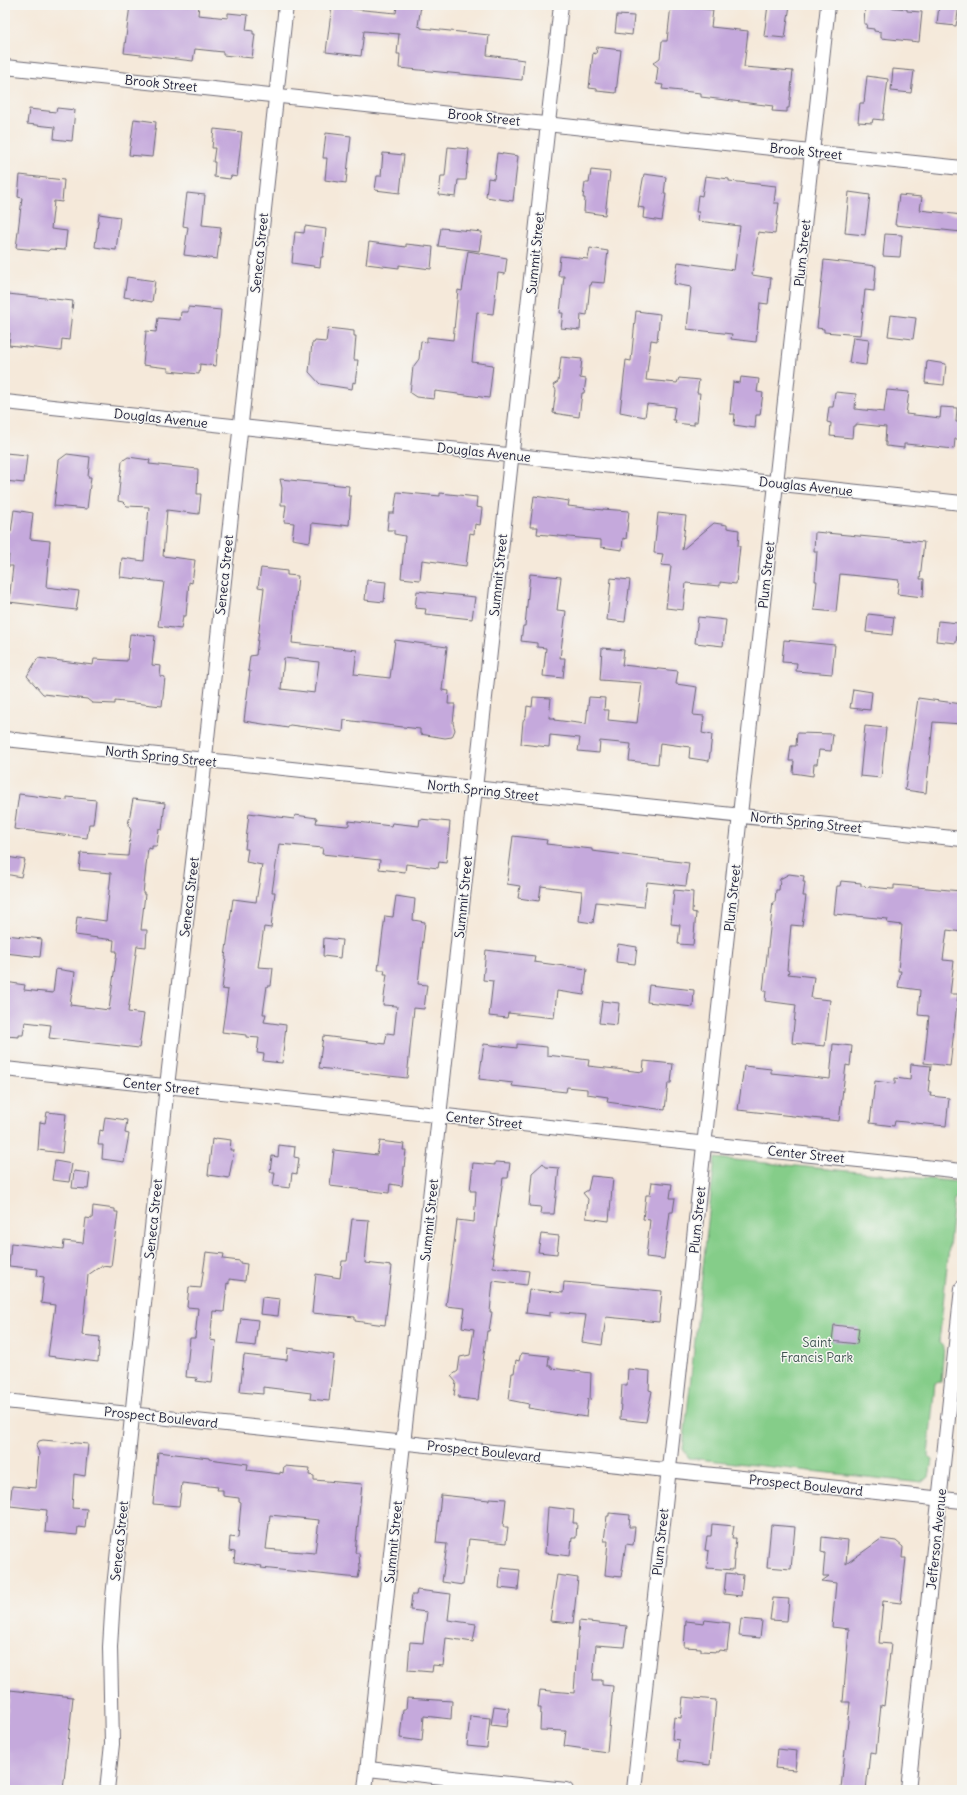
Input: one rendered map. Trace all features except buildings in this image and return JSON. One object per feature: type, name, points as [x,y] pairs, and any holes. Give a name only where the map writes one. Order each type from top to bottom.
[{"type":"street","name":"Seneca Street","points":[[107,1790],[112,1744],[110,1646],[113,1597],[167,1086],[286,5]]},
{"type":"street","name":"Summit Street","points":[[365,1790],[561,5]]},
{"type":"street","name":"Plum Street","points":[[634,1790],[828,5]]},
{"type":"street","name":"Brook Street","points":[[5,67],[549,123],[962,168]]},
{"type":"street","name":"Douglas Avenue","points":[[5,402],[962,502]]},
{"type":"street","name":"North Spring Street","points":[[5,739],[962,839]]},
{"type":"street","name":"Center Street","points":[[5,1069],[962,1171]]},
{"type":"street","name":"Jefferson Avenue","points":[[908,1790],[962,1288]]},
{"type":"street","name":"Prospect Boulevard","points":[[5,1401],[962,1501]]},
{"type":"street","points":[[368,1769],[566,1790]]},
{"type":"green space","name":"Saint Francis Park","points":[[715,1158],[960,1182],[959,1197],[954,1199],[939,1343],[944,1347],[941,1382],[935,1383],[928,1456],[932,1460],[929,1477],[922,1483],[689,1458],[683,1449]]}]
